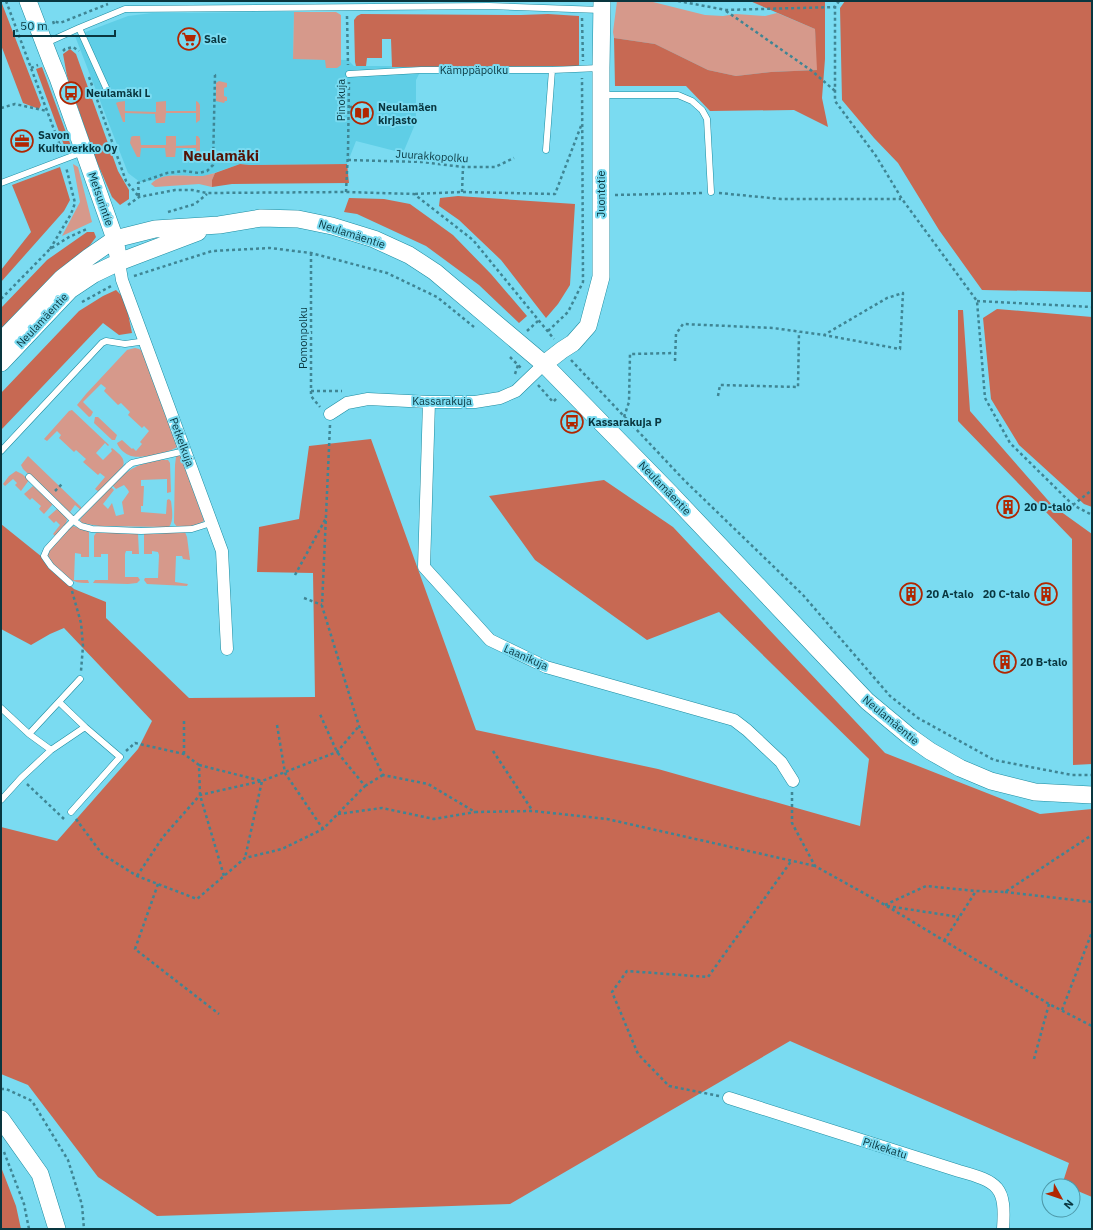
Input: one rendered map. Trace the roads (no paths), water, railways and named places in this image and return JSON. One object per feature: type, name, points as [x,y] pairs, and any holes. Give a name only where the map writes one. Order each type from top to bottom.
[{"type":"street","name":"Metsurintie","points":[[28,1],[58,78],[116,239]]},
{"type":"street","name":"Juontotie","points":[[544,364],[572,343],[588,326],[601,277],[600,68],[602,5]]},
{"type":"street","name":"Neulamäentie","points":[[1,341],[62,278],[89,257],[116,239],[155,230],[219,225],[261,218],[298,219],[332,226],[374,239],[409,255],[435,272],[544,364],[670,493],[867,701],[909,736],[930,751],[960,768],[991,781],[1035,792],[1092,794]]},
{"type":"street","name":"Neulamäentie","points":[[1,363],[70,290],[94,274],[156,247],[219,225]]},
{"type":"street","name":"Petkelkuja","points":[[116,239],[122,280],[146,341],[222,551],[227,649]]},
{"type":"street","name":"Kassarakuja","points":[[330,414],[347,403],[368,399],[429,402],[475,402],[500,398],[516,391],[544,364]]},
{"type":"street","name":"Laanikuja","points":[[429,402],[424,567],[490,640],[546,667],[734,720],[747,730],[781,762],[793,781]]},
{"type":"street","name":"Pilkekatu","points":[[729,1098],[980,1177],[995,1186],[1002,1195],[1004,1208],[1003,1229]]},
{"type":"street","points":[[1,1119],[40,1174],[57,1229]]},
{"type":"lane","points":[[45,44],[79,28],[126,9],[489,6],[582,10],[602,5]]},
{"type":"lane","points":[[79,28],[108,92]]},
{"type":"lane","name":"Kämppäpolku","points":[[348,74],[421,70],[552,70],[600,68]]},
{"type":"lane","points":[[546,150],[552,70]]},
{"type":"lane","points":[[601,95],[678,94],[692,101],[702,110],[707,119],[711,192]]},
{"type":"lane","points":[[1,183],[84,152]]},
{"type":"lane","points":[[1,451],[102,344],[106,341],[125,344],[146,341]]},
{"type":"lane","points":[[70,583],[51,566],[44,556],[48,549],[123,470],[132,463],[185,451]]},
{"type":"lane","points":[[28,476],[81,526],[141,531],[192,529],[211,523]]},
{"type":"lane","points":[[29,734],[80,679]]},
{"type":"lane","points":[[59,702],[120,757],[71,812]]},
{"type":"lane","points":[[1,709],[29,734],[51,750]]},
{"type":"lane","points":[[1,800],[21,778],[51,750],[85,727]]},
{"type":"place","name":"Sale","points":[[189,39]]},
{"type":"place","name":"Neulamäki L","points":[[71,93]]},
{"type":"place","name":"Neulamäen kirjasto","points":[[362,113]]},
{"type":"place","name":"Savon Kuituverkko Oy","points":[[22,141]]},
{"type":"place","name":"Kassarakuja P","points":[[572,422]]},
{"type":"place","name":"20 D-talo","points":[[1008,507]]},
{"type":"place","name":"20 A-talo","points":[[911,594]]},
{"type":"place","name":"20 C-talo","points":[[1046,594]]},
{"type":"place","name":"20 B-talo","points":[[1005,662]]},
{"type":"district","name":"Neulamäki","points":[[221,155]]}]
